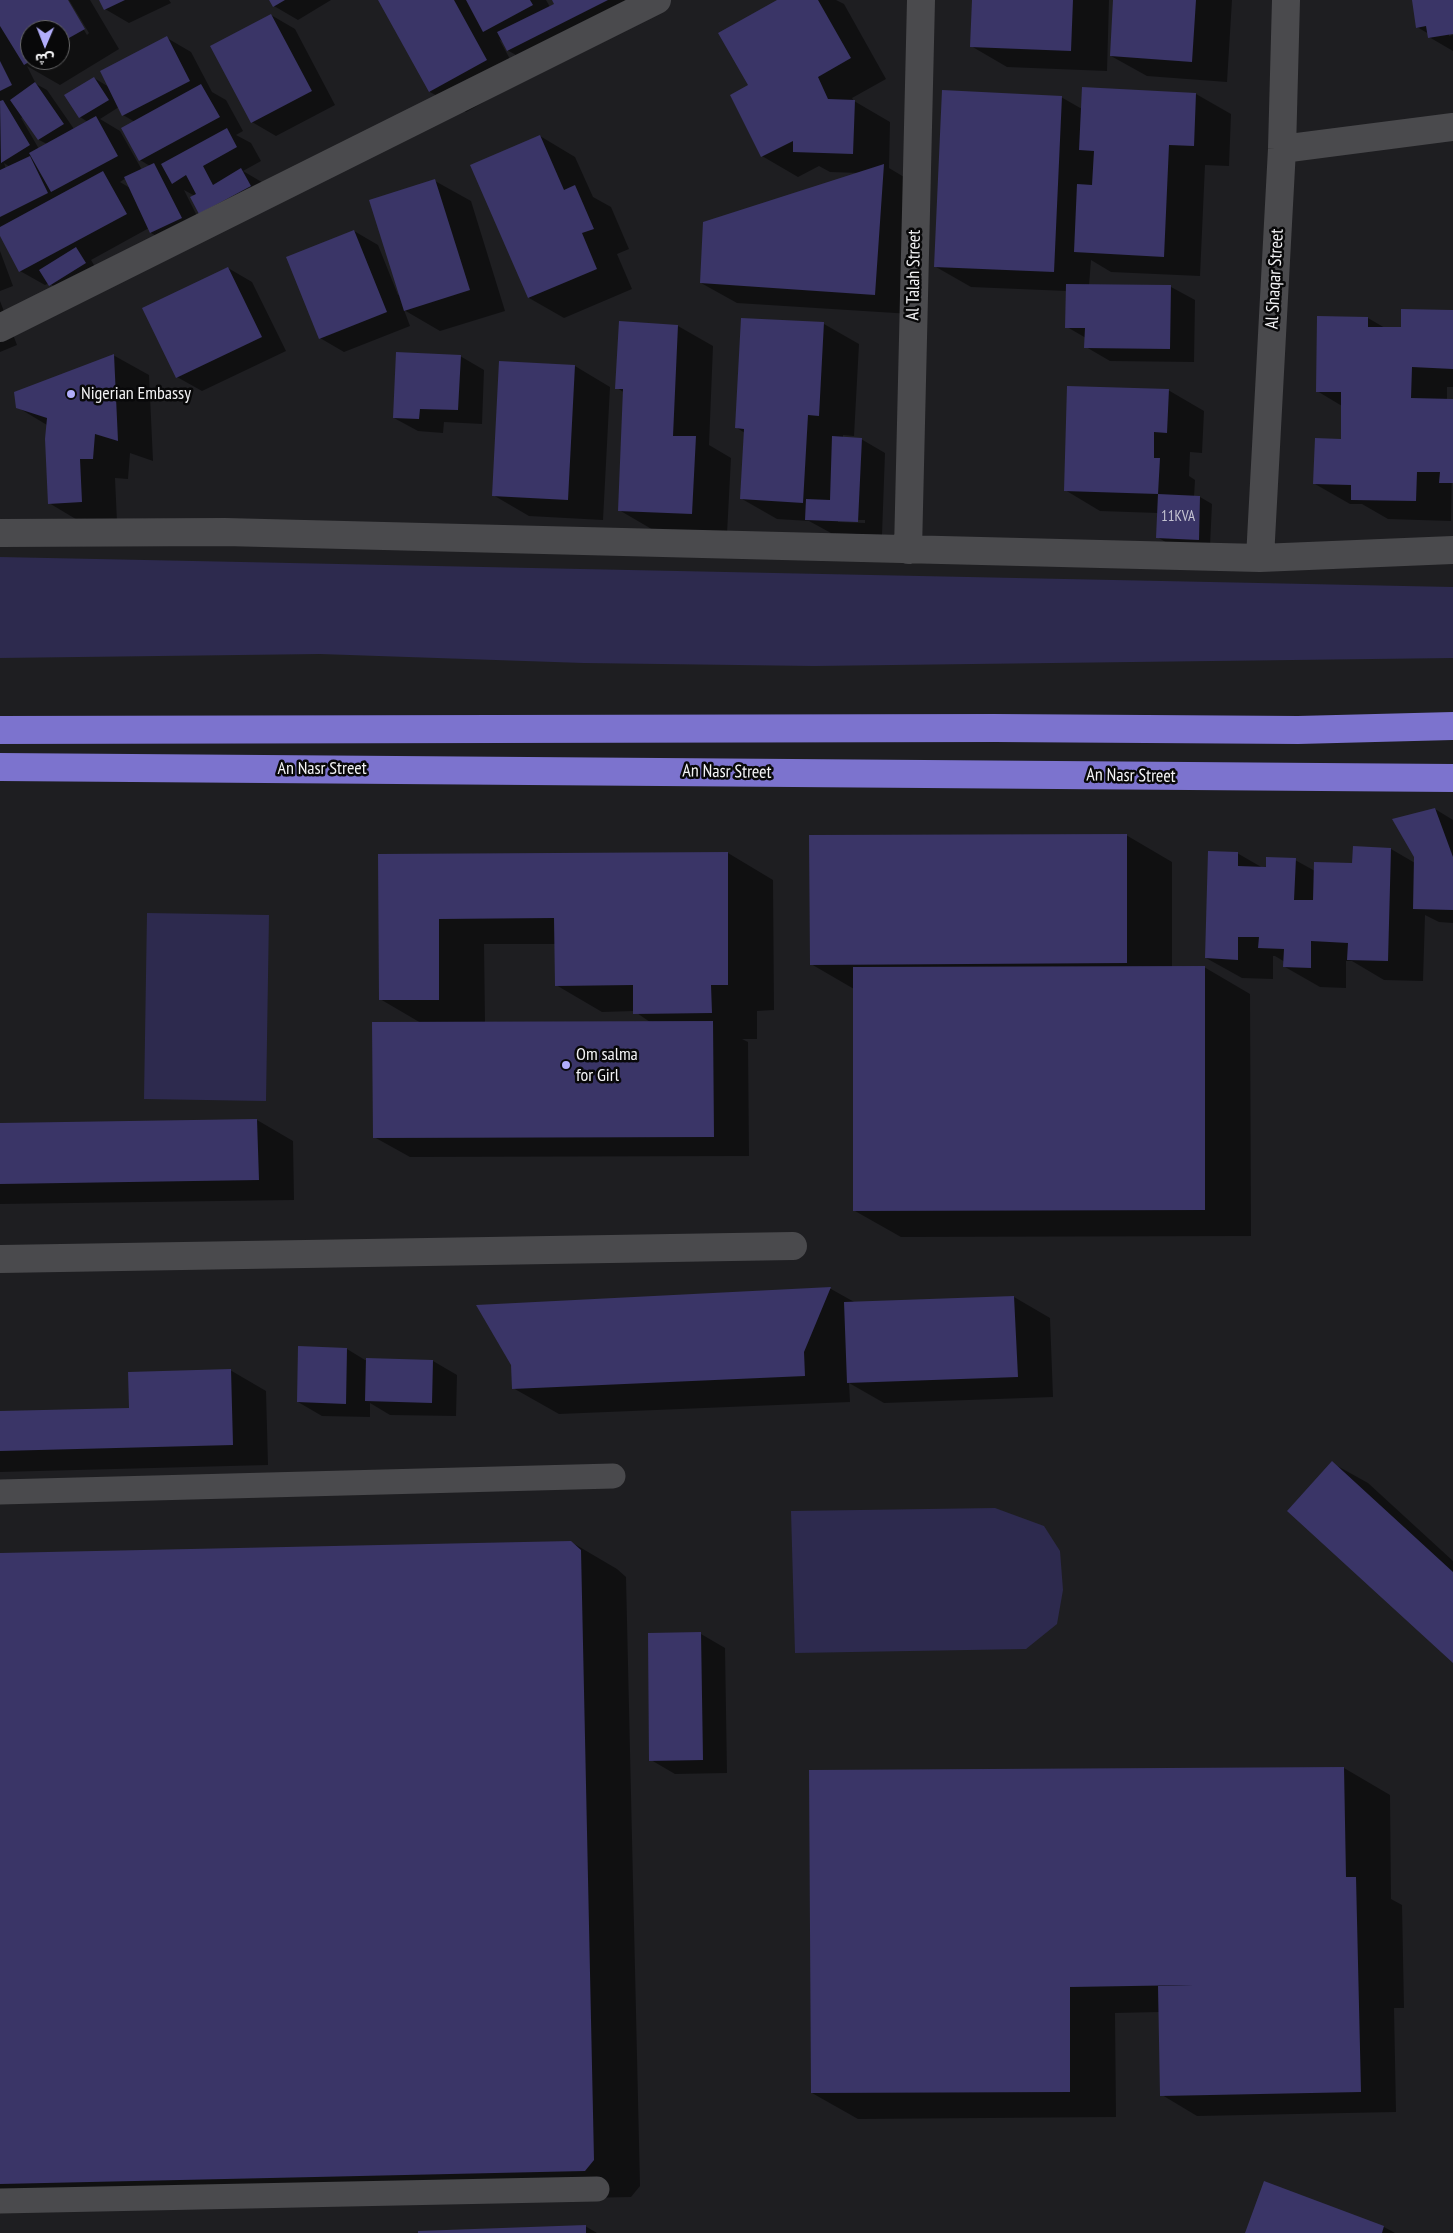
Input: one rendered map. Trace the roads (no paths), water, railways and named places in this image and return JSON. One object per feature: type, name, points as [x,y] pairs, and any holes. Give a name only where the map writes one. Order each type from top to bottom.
[{"type":"highway","points":[[0,730],[994,728],[1298,730],[1453,726]]},
{"type":"highway","name":"An Nasr Street","points":[[0,768],[1453,778]]},
{"type":"street","points":[[0,328],[657,0]]},
{"type":"street","name":"Al Talah Street","points":[[908,550],[921,0]]},
{"type":"street","name":"Al Shaqar Street","points":[[1260,558],[1282,149],[1286,0]]},
{"type":"street","points":[[1282,149],[1453,127]]},
{"type":"street","points":[[0,533],[225,532],[1260,558],[1453,550]]},
{"type":"street","points":[[0,1259],[792,1246]]},
{"type":"lane","points":[[0,1492],[613,1476]]},
{"type":"lane","points":[[0,2200],[597,2189]]},
{"type":"place","name":"Nigerian Embassy","points":[[71,394]]},
{"type":"place","name":"Om salma for Girl","points":[[566,1065]]}]
